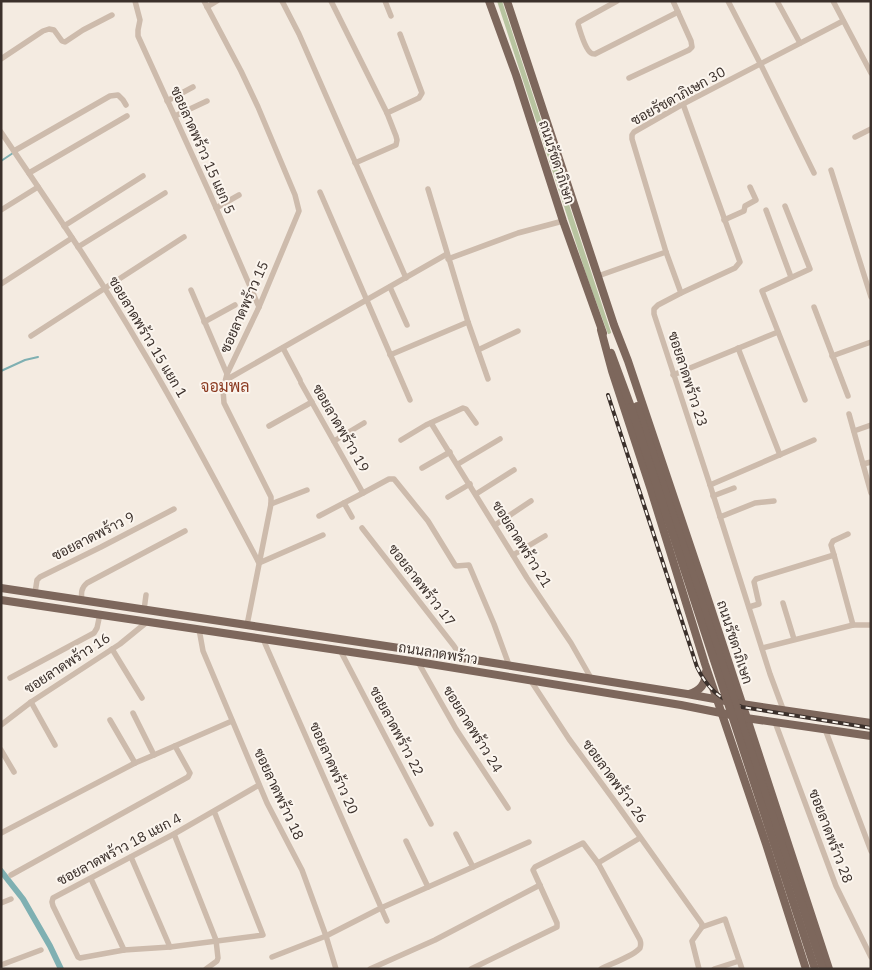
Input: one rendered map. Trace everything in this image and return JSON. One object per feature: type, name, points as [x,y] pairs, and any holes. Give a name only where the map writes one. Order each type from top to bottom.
[{"type":"main road","name":"ถนนรัชดาภิเษก","points":[[489,1],[516,75],[563,221],[601,330],[612,371],[705,664],[806,969]]},
{"type":"main road","name":"ถนนรัชดาภิเษก","points":[[507,1],[830,969]]},
{"type":"main road","name":"ถนนรัชดาภิเษก","points":[[614,325],[634,407],[815,969]]},
{"type":"main road","name":"ถนนรัชดาภิเษก","points":[[601,330],[634,407],[822,969]]},
{"type":"main road","points":[[667,541],[672,546],[680,543],[685,532]]},
{"type":"main road","points":[[681,584],[686,592],[689,593],[699,589],[702,581]]},
{"type":"main road","name":"ถนนลาดพร้าว","points":[[1,588],[461,657],[717,700],[871,723]]},
{"type":"main road","name":"ถนนลาดพร้าว","points":[[1,600],[418,662],[746,718],[871,736]]},
{"type":"main road","points":[[245,636],[247,625]]},
{"type":"main road","points":[[263,638],[266,628]]},
{"type":"main road","points":[[687,694],[703,686],[706,681],[705,664]]},
{"type":"main road","points":[[759,824],[761,817],[764,815],[773,813],[779,817]]},
{"type":"main road","points":[[777,881],[782,871],[791,869],[798,874]]},
{"type":"street","name":"ซอยลาดพร้าว 15 แยก 5","points":[[135,1],[140,20],[138,36],[259,307]]},
{"type":"street","name":"ซอยลาดพร้าว 15","points":[[217,1],[205,4],[258,107],[298,204],[297,218],[223,390],[224,403],[270,494],[271,504],[247,625]]},
{"type":"street","points":[[282,1],[406,278]]},
{"type":"street","points":[[330,1],[387,113],[397,140],[396,145],[354,163]]},
{"type":"street","points":[[385,1],[390,16]]},
{"type":"street","points":[[617,1],[578,24],[587,47],[593,54],[678,12]]},
{"type":"street","points":[[629,78],[692,47],[692,41],[673,1]]},
{"type":"street","points":[[728,1],[814,173]]},
{"type":"street","points":[[777,1],[800,43]]},
{"type":"street","points":[[833,1],[871,73]]},
{"type":"street","points":[[1,58],[43,31],[54,30],[62,41],[65,42],[112,15]]},
{"type":"street","name":"ซอยรัชดาภิเษก 30","points":[[681,293],[666,252],[632,135],[634,132],[683,104],[843,22]]},
{"type":"street","points":[[387,113],[419,98],[422,94],[400,34]]},
{"type":"street","points":[[167,100],[193,87]]},
{"type":"street","points":[[14,152],[110,96],[118,95],[126,106]]},
{"type":"street","points":[[175,116],[207,101]]},
{"type":"street","name":"ซอยลาดพร้าว 23","points":[[683,104],[740,262],[735,268],[658,305],[654,309],[654,314],[783,709]]},
{"type":"street","points":[[29,173],[127,116]]},
{"type":"street","points":[[855,137],[871,129]]},
{"type":"street","name":"ซอยลาดพร้าว 15 แยก 1","points":[[1,132],[105,288],[143,351],[260,563]]},
{"type":"street","points":[[831,170],[871,297]]},
{"type":"street","points":[[64,226],[143,176]]},
{"type":"street","points":[[1,210],[38,187]]},
{"type":"street","points":[[724,220],[744,211],[744,206],[756,200],[750,187]]},
{"type":"street","points":[[428,189],[468,322],[488,380]]},
{"type":"street","points":[[320,192],[410,400]]},
{"type":"street","points":[[78,247],[165,193]]},
{"type":"street","points":[[216,208],[239,195]]},
{"type":"street","points":[[785,206],[810,269],[762,290],[805,400]]},
{"type":"street","points":[[766,210],[792,277]]},
{"type":"street","points":[[190,290],[227,377],[284,348],[406,278],[448,257],[518,233],[563,221]]},
{"type":"street","points":[[31,336],[184,237]]},
{"type":"street","points":[[1,284],[72,238]]},
{"type":"street","points":[[598,276],[666,252]]},
{"type":"street","points":[[390,287],[407,325]]},
{"type":"street","points":[[204,322],[235,305]]},
{"type":"street","points":[[814,307],[848,396]]},
{"type":"street","points":[[390,355],[468,322]]},
{"type":"street","points":[[478,350],[518,330]]},
{"type":"street","points":[[674,375],[778,332]]},
{"type":"street","points":[[832,356],[871,342]]},
{"type":"street","name":"ซอยลาดพร้าว 19","points":[[284,348],[300,382],[363,493],[389,479],[394,479],[428,521],[455,565],[469,565],[494,624],[508,665]]},
{"type":"street","points":[[738,348],[780,455]]},
{"type":"street","points":[[268,426],[312,402]]},
{"type":"street","points":[[401,440],[431,423],[464,408],[476,423]]},
{"type":"street","points":[[850,414],[871,493]]},
{"type":"street","name":"ซอยลาดพร้าว 21","points":[[431,423],[458,464],[526,578],[571,643],[590,678]]},
{"type":"street","points":[[334,441],[364,424]]},
{"type":"street","points":[[854,431],[871,425]]},
{"type":"street","points":[[458,464],[500,439]]},
{"type":"street","points":[[710,485],[814,440]]},
{"type":"street","points":[[422,468],[450,452]]},
{"type":"street","points":[[863,464],[871,462]]},
{"type":"street","points":[[476,494],[514,470]]},
{"type":"street","points":[[448,496],[470,484]]},
{"type":"street","points":[[714,496],[734,488]]},
{"type":"street","points":[[271,504],[307,490]]},
{"type":"street","points":[[319,516],[363,493]]},
{"type":"street","points":[[495,525],[530,501]]},
{"type":"street","points":[[720,517],[755,503],[774,502]]},
{"type":"street","points":[[344,503],[352,517]]},
{"type":"street","name":"ซอยลาดพร้าว 9","points":[[35,593],[37,580],[40,576],[174,509]]},
{"type":"street","name":"ซอยลาดพร้าว 17","points":[[362,528],[461,657]]},
{"type":"street","points":[[82,601],[81,590],[87,583],[185,531]]},
{"type":"street","points":[[848,534],[833,541],[832,545],[853,625]]},
{"type":"street","points":[[260,563],[323,535]]},
{"type":"street","points":[[513,555],[545,536]]},
{"type":"street","points":[[749,607],[759,604],[754,582],[756,579],[834,555]]},
{"type":"street","points":[[144,610],[146,595]]},
{"type":"street","points":[[783,603],[794,639]]},
{"type":"street","points":[[10,678],[94,633],[98,628],[100,614]]},
{"type":"street","name":"ซอยลาดพร้าว 16","points":[[1,725],[31,702],[112,649],[147,622]]},
{"type":"street","points":[[762,648],[853,625],[871,625]]},
{"type":"street","name":"ซอยลาดพร้าว 18","points":[[198,629],[203,651],[259,785],[302,870],[336,969]]},
{"type":"street","name":"ซอยลาดพร้าว 20","points":[[263,638],[387,921]]},
{"type":"street","points":[[112,649],[142,698]]},
{"type":"street","name":"ซอยลาดพร้าว 22","points":[[340,650],[431,824]]},
{"type":"street","name":"ซอยลาดพร้าว 24","points":[[418,662],[456,729],[508,808]]},
{"type":"street","name":"ซอยลาดพร้าว 26","points":[[532,682],[569,739],[640,838],[598,863]]},
{"type":"street","points":[[31,702],[55,745]]},
{"type":"street","points":[[133,713],[154,755]]},
{"type":"street","points":[[110,720],[135,763]]},
{"type":"street","points":[[1,833],[135,763],[232,721]]},
{"type":"street","name":"ซอยลาดพร้าว 28","points":[[775,722],[836,886],[871,957]]},
{"type":"street","points":[[825,729],[871,851]]},
{"type":"street","points":[[11,875],[188,778],[190,773],[175,746]]},
{"type":"street","points":[[1,750],[14,772]]},
{"type":"street","name":"ซอยลาดพร้าว 18 แยก 4","points":[[214,811],[263,935],[170,947],[124,950],[79,958],[53,906],[54,898],[174,834],[259,785]]},
{"type":"street","points":[[174,834],[216,940],[217,961],[206,969]]},
{"type":"street","points":[[456,834],[472,867]]},
{"type":"street","points":[[640,838],[702,924],[702,927]]},
{"type":"street","points":[[406,841],[428,887]]},
{"type":"street","points":[[272,957],[326,936],[381,908],[529,842]]},
{"type":"street","points":[[471,969],[557,927],[533,871],[534,868],[580,844],[584,844],[598,863],[641,944],[634,952],[601,969]]},
{"type":"street","points":[[131,857],[170,947]]},
{"type":"street","points":[[91,879],[124,950]]},
{"type":"street","points":[[370,969],[435,940],[540,886]]},
{"type":"street","points":[[1,903],[11,899]]},
{"type":"street","points":[[699,969],[692,941],[702,927],[725,919],[742,969]]},
{"type":"street","points":[[1,965],[41,950]]},
{"type":"street","points":[[714,969],[739,961]]},
{"type":"green space","points":[[497,1],[502,1],[611,332],[609,334],[587,277]]},
{"type":"waterway","points":[[1,161],[13,153]]},
{"type":"waterway","points":[[1,371],[25,360],[38,357]]},
{"type":"waterway","points":[[1,871],[23,899],[61,969]]},
{"type":"railway","points":[[608,395],[697,667],[705,681],[721,697],[742,707],[871,728]]},
{"type":"district","name":"จอมพล","points":[[225,386]]}]
